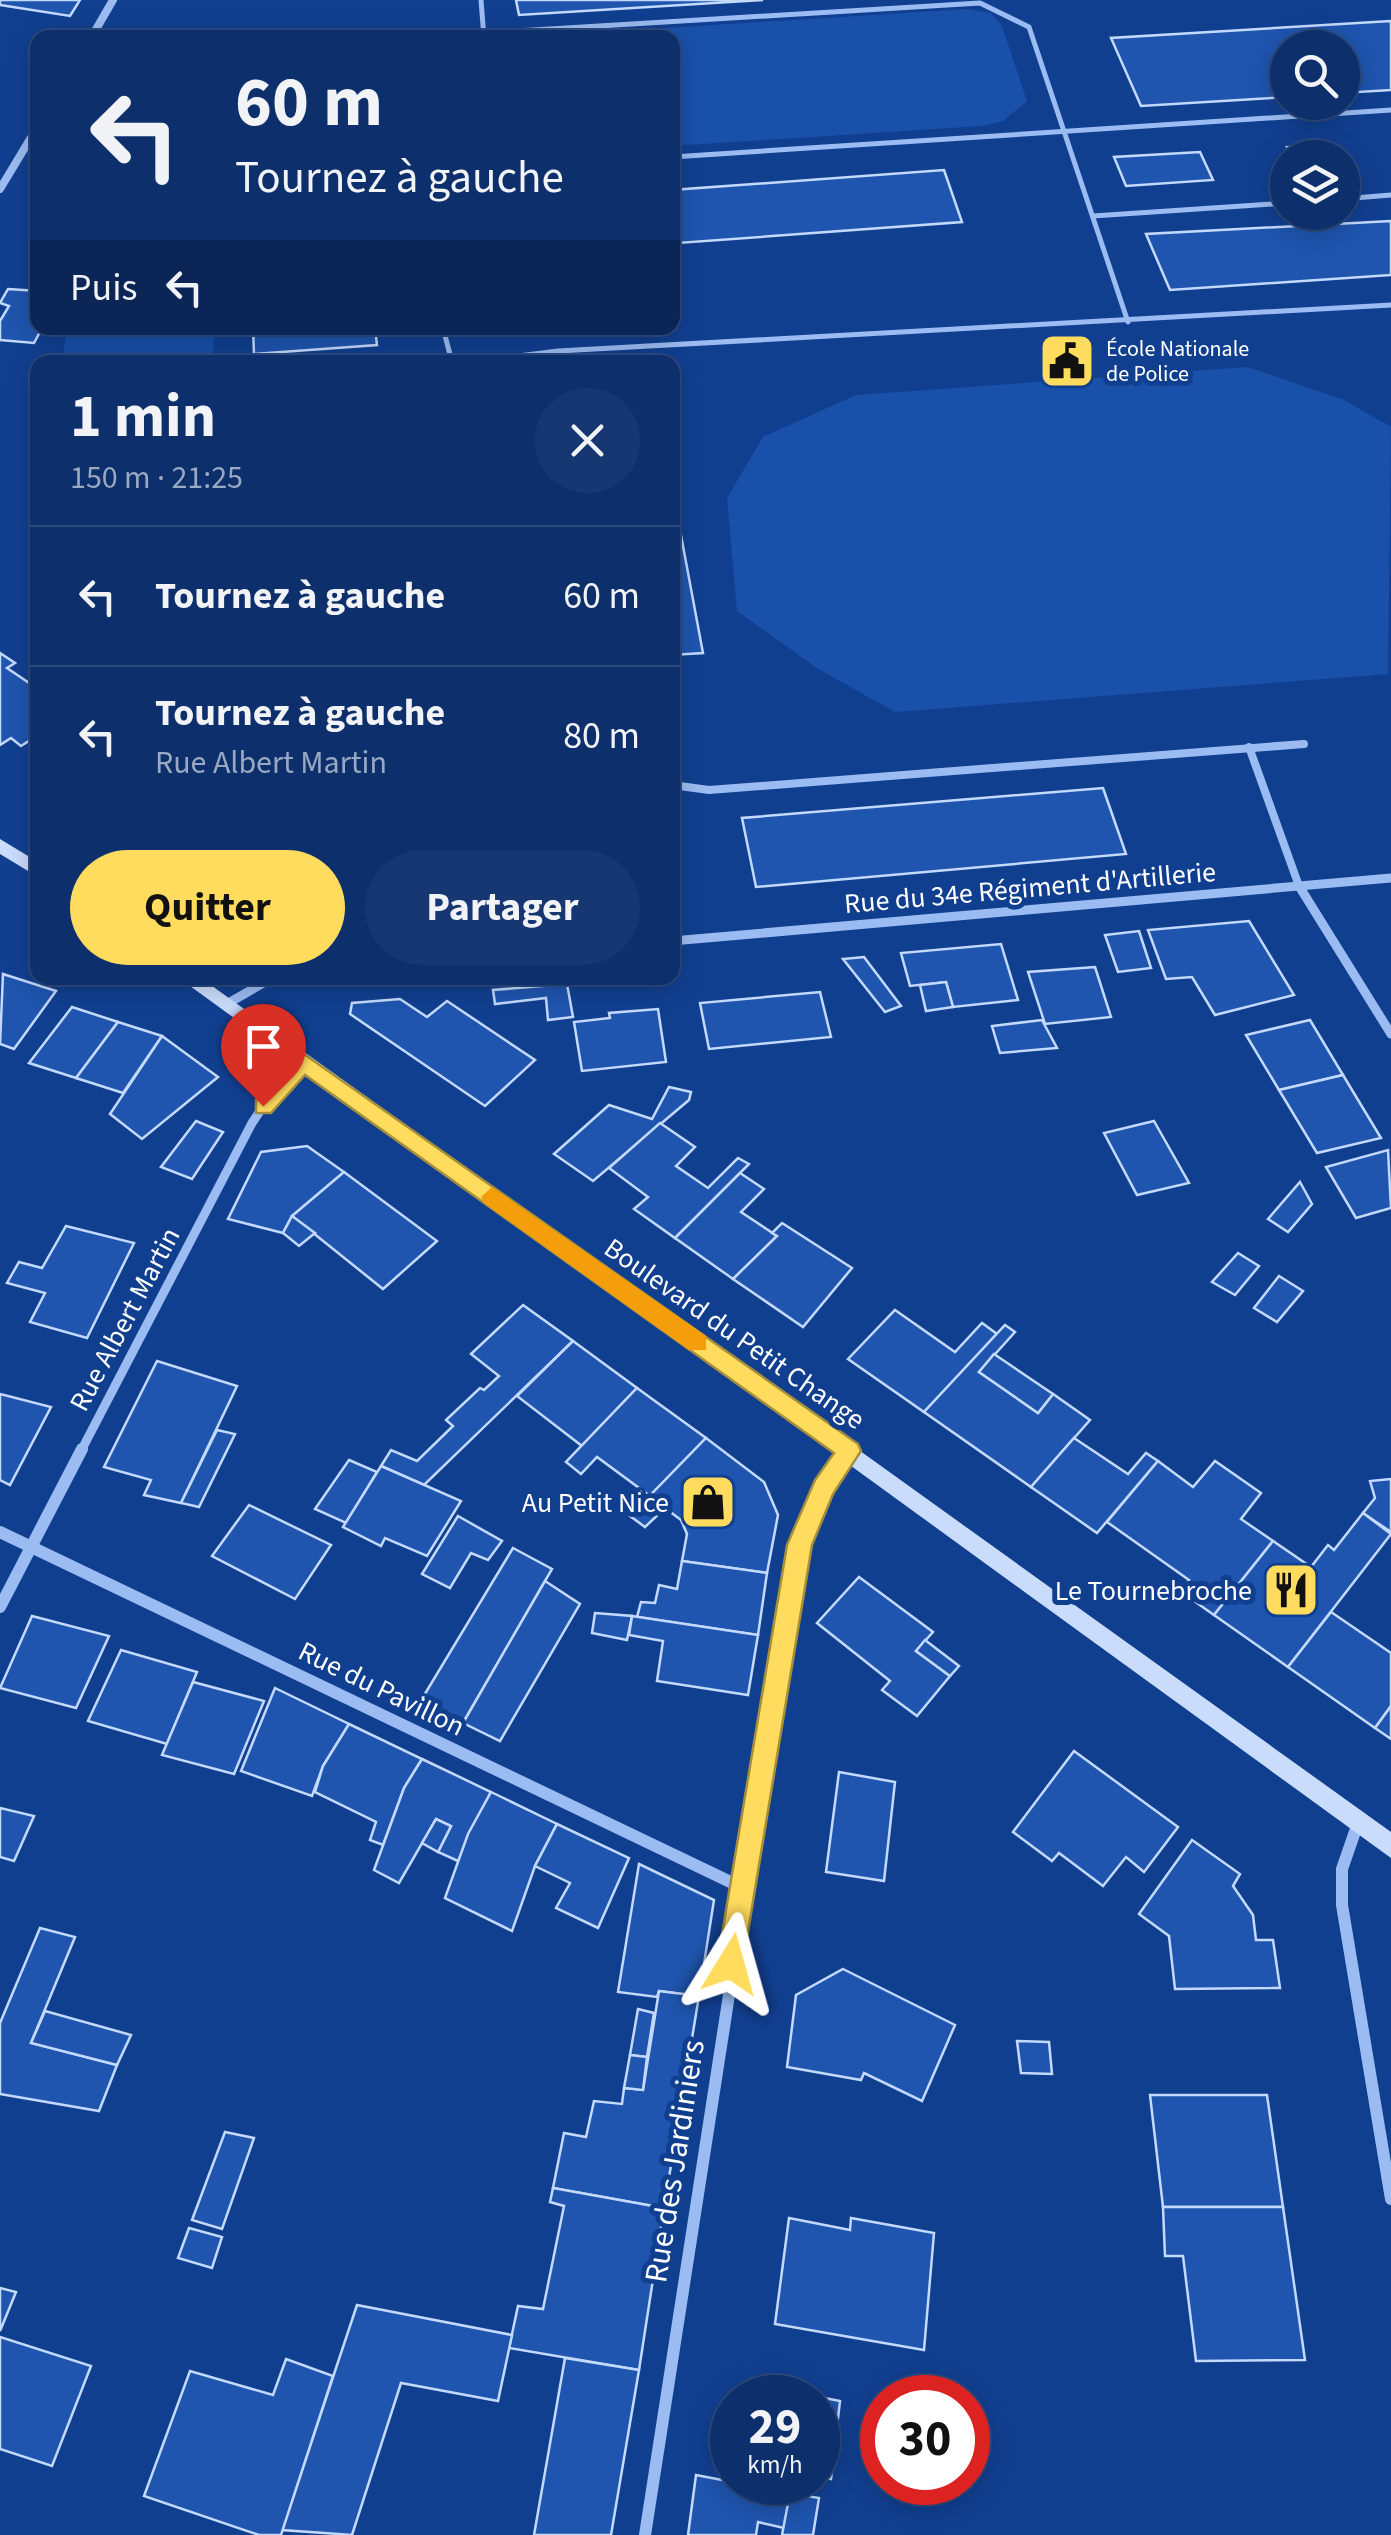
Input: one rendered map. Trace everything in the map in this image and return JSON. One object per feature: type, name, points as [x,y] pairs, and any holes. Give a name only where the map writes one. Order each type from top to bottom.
[{"type":"main road","points":[[0,845],[30,866]]},
{"type":"main road","name":"Boulevard du Petit Change","points":[[198,985],[849,1451],[1391,1846]]},
{"type":"street","points":[[96,30],[113,0]]},
{"type":"street","points":[[0,189],[30,139]]},
{"type":"street","name":"Rue du 34e Régiment d'Artillerie","points":[[680,940],[1391,878]]},
{"type":"street","points":[[1299,886],[1391,1034]]},
{"type":"street","points":[[226,1004],[260,985]]},
{"type":"street","name":"Rue Albert Martin","points":[[0,1607],[252,1123],[274,1090],[304,1062]]},
{"type":"street","name":"Rue des Jardiniers","points":[[645,2535],[742,1888],[799,1545],[824,1488],[849,1451]]},
{"type":"street","name":"Rue du Pavillon","points":[[0,1532],[742,1888]]},
{"type":"street","points":[[1358,1823],[1342,1868],[1342,1905],[1391,2199]]},
{"type":"lane","points":[[480,0],[483,30]]},
{"type":"lane","points":[[562,30],[980,3],[1029,27],[1128,322]]},
{"type":"lane","points":[[680,156],[1391,110]]},
{"type":"lane","points":[[1360,198],[1391,196]]},
{"type":"lane","points":[[1093,216],[1270,203]]},
{"type":"lane","points":[[526,355],[1391,305]]},
{"type":"lane","points":[[680,786],[709,790],[1304,744]]},
{"type":"lane","points":[[1249,747],[1299,886]]},
{"type":"shaded area","points":[[968,9],[991,13],[1002,26],[1027,101],[1003,121],[982,126],[680,146],[680,30],[634,30]]},
{"type":"shaded area","points":[[66,335],[214,335],[213,355],[63,355]]},
{"type":"shaded area","points":[[1248,367],[1344,400],[1391,427],[1388,674],[895,712],[817,668],[737,611],[727,498],[763,437],[856,395]]},
{"type":"building","points":[[0,0],[80,0],[70,16],[0,5]]},
{"type":"building","points":[[516,0],[763,0],[519,15]]},
{"type":"building","points":[[1391,21],[1391,90],[1360,92],[1360,30],[1270,30],[1270,98],[1141,106],[1111,38]]},
{"type":"building","points":[[1200,152],[1213,180],[1126,186],[1114,157]]},
{"type":"building","points":[[944,170],[962,222],[680,243],[680,189]]},
{"type":"building","points":[[1391,221],[1391,275],[1170,290],[1146,234],[1270,227],[1360,230],[1360,223]]},
{"type":"building","points":[[8,289],[30,290],[30,335],[38,335],[34,343],[0,340],[0,321],[9,306],[0,303]]},
{"type":"building","points":[[253,335],[376,335],[377,345],[254,354]]},
{"type":"building","points":[[680,530],[703,653],[680,654]]},
{"type":"building","points":[[0,653],[15,663],[7,668],[30,684],[30,740],[21,746],[11,738],[0,745]]},
{"type":"building","points":[[1103,788],[1126,854],[756,887],[742,818]]},
{"type":"building","points":[[1249,921],[1294,995],[1215,1015],[1192,977],[1166,979],[1148,930]]},
{"type":"building","points":[[1139,931],[1151,968],[1118,972],[1105,935]]},
{"type":"building","points":[[1001,944],[1018,1000],[953,1007],[946,982],[910,986],[901,953]]},
{"type":"building","points":[[864,957],[901,1006],[885,1012],[843,959]]},
{"type":"building","points":[[1095,967],[1111,1017],[1045,1024],[1028,972]]},
{"type":"building","points":[[3,974],[56,991],[14,1049],[0,1044]]},
{"type":"building","points":[[946,982],[953,1007],[926,1011],[920,985]]},
{"type":"building","points":[[567,985],[573,1017],[548,1020],[546,998],[495,1004],[493,990]]},
{"type":"building","points":[[820,992],[831,1037],[709,1049],[700,1003]]},
{"type":"building","points":[[400,999],[427,1017],[447,1001],[535,1060],[485,1106],[350,1014],[352,1003]]},
{"type":"building","points":[[72,1007],[118,1022],[76,1078],[29,1063]]},
{"type":"building","points":[[658,1009],[666,1062],[582,1071],[574,1022],[610,1018],[609,1013]]},
{"type":"building","points":[[1042,1020],[1057,1048],[1000,1053],[992,1026]]},
{"type":"building","points":[[1310,1020],[1343,1075],[1279,1090],[1246,1035]]},
{"type":"building","points":[[118,1022],[162,1036],[123,1093],[76,1078]]},
{"type":"building","points":[[162,1036],[218,1077],[142,1139],[110,1114]]},
{"type":"building","points":[[1343,1075],[1381,1138],[1317,1153],[1279,1090]]},
{"type":"building","points":[[669,1087],[691,1092],[689,1100],[593,1181],[554,1154],[609,1105],[652,1119]]},
{"type":"building","points":[[196,1121],[223,1132],[192,1179],[161,1167]]},
{"type":"building","points":[[1154,1121],[1189,1183],[1137,1195],[1104,1133]]},
{"type":"building","points":[[660,1123],[695,1147],[676,1166],[708,1188],[738,1158],[749,1164],[675,1238],[634,1209],[648,1197],[609,1168]]},
{"type":"building","points":[[307,1146],[344,1172],[292,1216],[283,1233],[228,1219],[261,1152]]},
{"type":"building","points":[[1388,1150],[1391,1208],[1356,1218],[1326,1167]]},
{"type":"building","points":[[344,1172],[437,1241],[383,1289],[292,1216]]},
{"type":"building","points":[[740,1173],[764,1189],[741,1212],[777,1236],[733,1279],[675,1238]]},
{"type":"building","points":[[1300,1182],[1312,1204],[1288,1232],[1268,1219]]},
{"type":"building","points":[[292,1216],[315,1233],[299,1246],[283,1233]]},
{"type":"building","points":[[782,1223],[852,1268],[803,1327],[733,1279],[777,1236],[772,1233]]},
{"type":"building","points":[[66,1226],[134,1243],[87,1338],[30,1322],[45,1293],[7,1283],[19,1262],[42,1268]]},
{"type":"building","points":[[1238,1253],[1259,1266],[1235,1295],[1212,1282]]},
{"type":"building","points":[[1279,1276],[1303,1291],[1277,1322],[1254,1308]]},
{"type":"building","points":[[523,1305],[573,1341],[424,1485],[381,1466],[391,1450],[417,1461],[453,1426],[446,1420],[499,1376],[471,1354]]},
{"type":"building","points":[[895,1310],[955,1352],[982,1323],[997,1334],[924,1412],[848,1359]]},
{"type":"building","points":[[1005,1325],[1015,1332],[979,1372],[1038,1413],[1053,1394],[1090,1420],[1031,1487],[924,1412]]},
{"type":"building","points":[[573,1341],[637,1388],[582,1446],[517,1396]]},
{"type":"building","points":[[994,1354],[1053,1394],[1038,1413],[979,1372]]},
{"type":"building","points":[[157,1361],[237,1386],[181,1503],[144,1495],[151,1480],[104,1467]]},
{"type":"building","points":[[637,1388],[706,1438],[650,1496],[597,1457],[581,1474],[566,1462]]},
{"type":"building","points":[[0,1394],[51,1407],[10,1485],[0,1480]]},
{"type":"building","points":[[217,1430],[235,1434],[199,1507],[181,1503]]},
{"type":"building","name":"Au Petit Nice","points":[[706,1438],[764,1482],[778,1515],[767,1573],[682,1561],[687,1534],[681,1520],[665,1508],[645,1527],[630,1516]]},
{"type":"building","points":[[1074,1438],[1128,1474],[1146,1453],[1158,1461],[1097,1533],[1031,1487]]},
{"type":"building","points":[[349,1460],[377,1472],[346,1523],[315,1509]]},
{"type":"building","points":[[1158,1461],[1193,1487],[1215,1461],[1261,1493],[1241,1519],[1273,1541],[1214,1615],[1180,1591],[1189,1580],[1107,1522]]},
{"type":"building","points":[[381,1466],[461,1501],[427,1556],[385,1538],[381,1546],[343,1527]]},
{"type":"building","points":[[1391,1479],[1391,1532],[1363,1513],[1375,1498],[1370,1481]]},
{"type":"building","points":[[249,1505],[331,1545],[295,1599],[212,1556]]},
{"type":"building","name":"Le Tournebroche","points":[[1363,1513],[1391,1534],[1288,1667],[1214,1615],[1273,1541],[1311,1567],[1328,1545],[1334,1550]]},
{"type":"building","points":[[458,1516],[502,1541],[488,1560],[471,1553],[450,1588],[422,1574]]},
{"type":"building","points":[[513,1548],[552,1569],[463,1723],[420,1702]]},
{"type":"building","points":[[682,1561],[767,1573],[758,1635],[637,1617],[641,1602],[655,1603],[659,1585],[677,1589]]},
{"type":"building","points":[[859,1577],[933,1632],[916,1651],[950,1676],[917,1716],[882,1690],[890,1681],[817,1623]]},
{"type":"building","points":[[545,1581],[580,1604],[500,1741],[463,1723]]},
{"type":"building","points":[[1331,1612],[1391,1653],[1391,1706],[1375,1728],[1288,1667]]},
{"type":"building","points":[[595,1613],[632,1616],[627,1640],[592,1633]]},
{"type":"building","points":[[32,1616],[109,1636],[76,1708],[0,1688]]},
{"type":"building","points":[[632,1616],[758,1635],[748,1695],[657,1681],[663,1641],[629,1635]]},
{"type":"building","points":[[925,1640],[959,1666],[950,1676],[916,1651]]},
{"type":"building","points":[[121,1650],[197,1672],[167,1744],[88,1721]]},
{"type":"building","points":[[193,1682],[264,1701],[234,1774],[162,1755]]},
{"type":"building","points":[[275,1688],[349,1724],[323,1766],[312,1796],[241,1771]]},
{"type":"building","points":[[1391,1706],[1391,1739],[1375,1728]]},
{"type":"building","points":[[349,1724],[422,1759],[404,1788],[383,1845],[370,1840],[376,1822],[315,1792],[323,1766]]},
{"type":"building","points":[[1074,1751],[1178,1827],[1144,1872],[1126,1857],[1103,1886],[1059,1853],[1052,1861],[1013,1832]]},
{"type":"building","points":[[422,1759],[491,1792],[458,1861],[438,1852],[451,1826],[436,1819],[399,1883],[374,1870],[404,1788]]},
{"type":"building","points":[[839,1772],[895,1782],[884,1881],[826,1872]]},
{"type":"building","points":[[491,1792],[557,1824],[535,1866],[512,1931],[445,1898],[468,1834]]},
{"type":"building","points":[[0,1808],[34,1816],[14,1861],[0,1857]]},
{"type":"building","points":[[436,1819],[451,1826],[438,1852],[422,1843]]},
{"type":"building","points":[[557,1824],[629,1858],[598,1928],[556,1908],[570,1883],[535,1866]]},
{"type":"building","points":[[1192,1840],[1240,1874],[1233,1886],[1253,1915],[1256,1940],[1273,1940],[1280,1988],[1175,1989],[1169,1936],[1139,1914]]},
{"type":"building","points":[[639,1864],[714,1900],[699,1996],[659,1991],[657,1997],[618,1992]]},
{"type":"building","points":[[40,1928],[75,1937],[31,2043],[117,2065],[99,2111],[0,2094],[0,2023]]},
{"type":"building","points":[[843,1969],[955,2025],[922,2101],[864,2073],[861,2080],[787,2067],[796,1995]]},
{"type":"building","points":[[659,1991],[699,1996],[664,2208],[553,2188],[564,2133],[586,2137],[594,2101],[622,2104],[624,2088],[643,2090]]},
{"type":"building","points":[[638,2009],[654,2013],[647,2057],[630,2055]]},
{"type":"building","points":[[45,2011],[131,2035],[117,2065],[31,2043]]},
{"type":"building","points":[[1017,2041],[1049,2042],[1052,2074],[1021,2073]]},
{"type":"building","points":[[630,2055],[647,2057],[643,2090],[624,2088]]},
{"type":"building","points":[[1150,2095],[1267,2095],[1283,2207],[1163,2207]]},
{"type":"building","points":[[225,2132],[254,2138],[222,2229],[192,2220]]},
{"type":"building","points":[[553,2188],[664,2208],[639,2370],[509,2348],[518,2306],[543,2309],[564,2206],[550,2202]]},
{"type":"building","points":[[1163,2207],[1283,2207],[1305,2360],[1196,2361],[1183,2256],[1165,2256]]},
{"type":"building","points":[[789,2218],[850,2230],[851,2218],[934,2233],[924,2350],[775,2324]]},
{"type":"building","points":[[189,2228],[222,2237],[212,2268],[178,2258]]},
{"type":"building","points":[[0,2288],[16,2292],[0,2331]]},
{"type":"building","points":[[357,2305],[512,2335],[498,2401],[401,2383],[352,2535],[282,2530]]},
{"type":"building","points":[[0,2337],[91,2366],[52,2466],[0,2449]]},
{"type":"building","points":[[565,2358],[639,2370],[611,2535],[534,2535]]},
{"type":"building","points":[[286,2359],[333,2376],[281,2535],[259,2535],[144,2496],[190,2371],[273,2395]]},
{"type":"building","points":[[696,2475],[710,2478],[710,2505],[788,2505],[784,2528],[758,2522],[756,2535],[688,2535]]},
{"type":"building","points":[[788,2505],[818,2505],[813,2535],[782,2535]]},
{"type":"slow traffic","points":[[492,1197],[698,1343]]},
{"type":"place","name":"École Nationale de Police","points":[[1067,361]]},
{"type":"place","name":"Au Petit Nice","points":[[708,1502]]},
{"type":"place","name":"Le Tournebroche","points":[[1291,1590]]},
{"type":"route","points":[[263,1106],[304,1062],[849,1451],[824,1488],[799,1545],[731,1964]]}]
